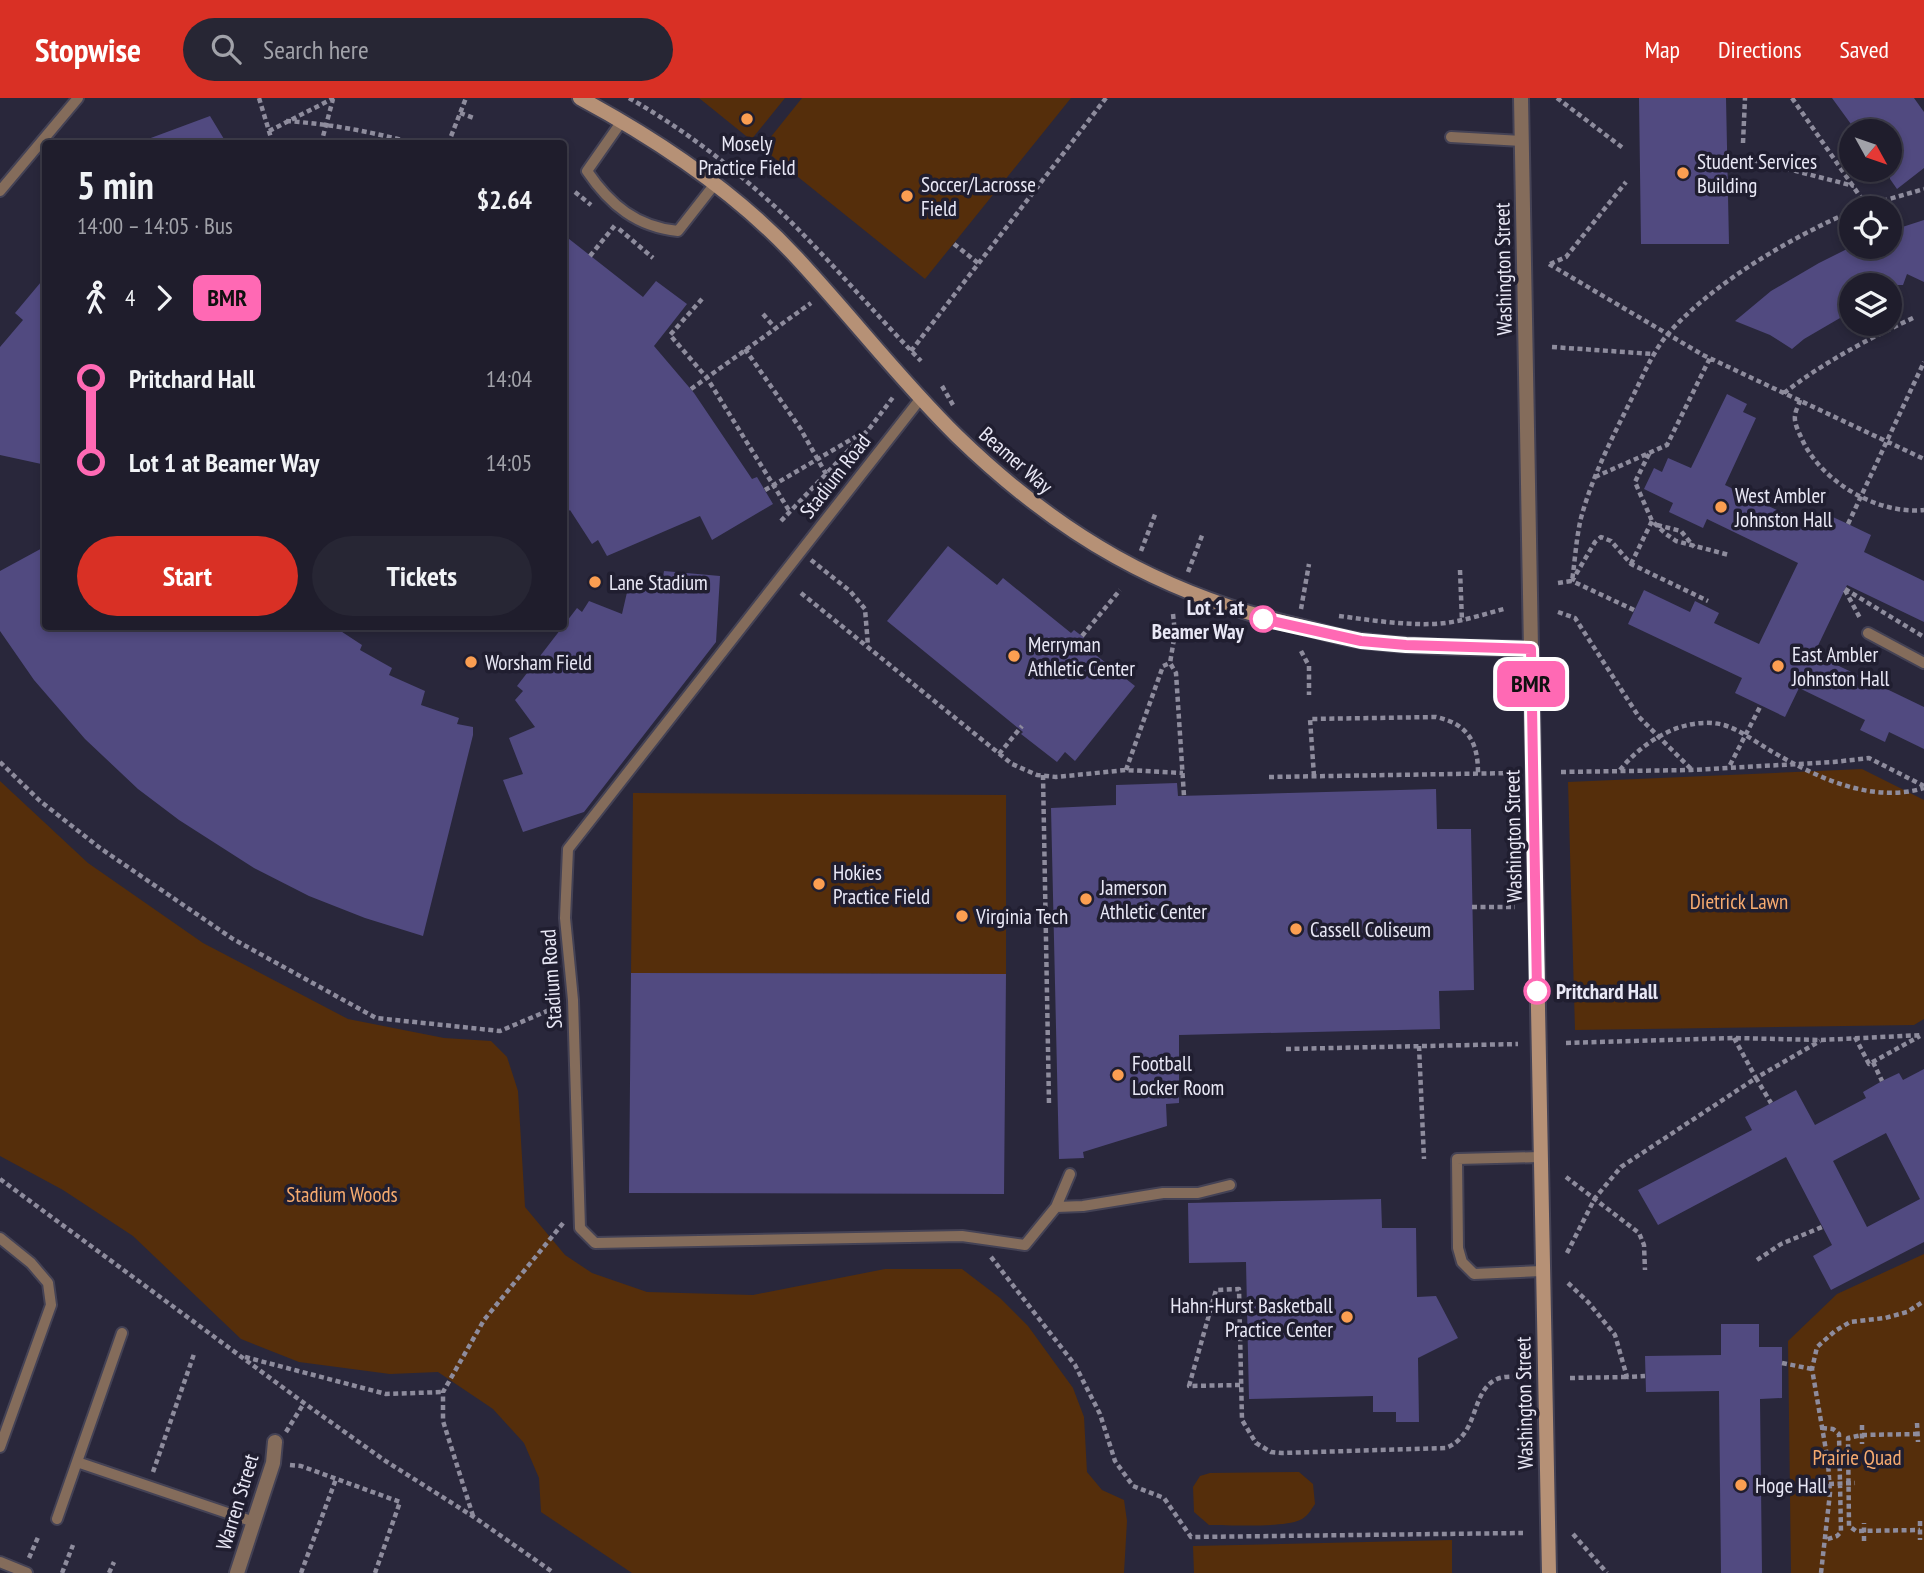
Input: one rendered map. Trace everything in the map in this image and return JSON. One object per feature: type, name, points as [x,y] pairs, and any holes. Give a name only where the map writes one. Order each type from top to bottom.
[{"type":"main road","name":"Beamer Way","points":[[580,98],[622,121],[714,185],[753,216],[795,256],[956,435],[1036,506],[1113,556],[1181,590],[1261,618],[1361,641],[1531,649]]},
{"type":"main road","name":"Washington Street","points":[[1531,649],[1549,1573]]},
{"type":"street","name":"Washington Street","points":[[1521,98],[1531,649]]},
{"type":"street","name":"Warren Street","points":[[237,1573],[272,1463],[275,1442]]},
{"type":"lane","points":[[43,140],[78,98]]},
{"type":"lane","points":[[622,121],[587,172],[601,193],[617,208],[634,219],[662,230],[678,231],[714,185]]},
{"type":"lane","points":[[1451,137],[1522,141]]},
{"type":"lane","points":[[0,191],[42,141]]},
{"type":"lane","name":"Stadium Road","points":[[921,397],[568,849],[565,918],[573,1000],[580,1228],[595,1243],[962,1236],[1025,1245],[1056,1207]]},
{"type":"lane","points":[[1868,633],[1924,663]]},
{"type":"lane","points":[[1540,1157],[1457,1158],[1458,1248],[1462,1262],[1474,1274],[1542,1271]]},
{"type":"lane","points":[[1070,1174],[1056,1207],[1083,1206],[1163,1193],[1198,1193],[1230,1185]]},
{"type":"lane","points":[[0,1238],[31,1263],[48,1283],[51,1305],[0,1447]]},
{"type":"lane","points":[[57,1519],[122,1333]]},
{"type":"lane","points":[[77,1462],[254,1522]]},
{"type":"lane","points":[[0,1562],[25,1572]]},
{"type":"path","points":[[259,98],[272,140]]},
{"type":"path","points":[[269,131],[334,98]]},
{"type":"path","points":[[322,140],[334,98]]},
{"type":"path","points":[[450,140],[466,98]]},
{"type":"path","points":[[911,351],[1106,98]]},
{"type":"path","points":[[1557,98],[1623,148]]},
{"type":"path","points":[[1743,143],[1745,98]]},
{"type":"path","points":[[1792,98],[1860,196]]},
{"type":"path","points":[[460,113],[474,118]]},
{"type":"path","points":[[286,121],[360,129],[402,140]]},
{"type":"path","points":[[1754,160],[1854,186]]},
{"type":"path","points":[[1626,182],[1566,257],[1549,264],[1710,358],[1924,459]]},
{"type":"path","points":[[1901,196],[1924,190]]},
{"type":"path","points":[[1572,582],[1581,519],[1595,477],[1653,354],[1668,334],[1707,298],[1754,264],[1804,234],[1839,217]]},
{"type":"path","points":[[590,256],[618,221]]},
{"type":"path","points":[[954,244],[978,263]]},
{"type":"path","points":[[702,299],[670,335],[707,377],[790,512]]},
{"type":"path","points":[[691,389],[811,303]]},
{"type":"path","points":[[763,314],[775,328]]},
{"type":"path","points":[[1784,393],[1864,341],[1913,318]]},
{"type":"path","points":[[1552,347],[1653,354]]},
{"type":"path","points":[[745,349],[800,428],[826,474]]},
{"type":"path","points":[[1595,477],[1667,445],[1710,358]]},
{"type":"path","points":[[1848,524],[1924,362]]},
{"type":"path","points":[[942,386],[953,406]]},
{"type":"path","points":[[781,521],[869,429],[894,396]]},
{"type":"path","points":[[1800,400],[1794,417],[1798,430],[1813,460],[1837,483],[1883,506],[1924,510]]},
{"type":"path","points":[[765,490],[869,429]]},
{"type":"path","points":[[1649,453],[1634,482],[1654,523],[1676,541],[1729,555]]},
{"type":"path","points":[[1140,552],[1156,512]]},
{"type":"path","points":[[1654,523],[1681,531],[1694,547]]},
{"type":"path","points":[[1631,564],[1654,523]]},
{"type":"path","points":[[1187,573],[1203,533]]},
{"type":"path","points":[[1572,582],[1595,542],[1601,537],[1611,541],[1631,564],[1708,601]]},
{"type":"path","points":[[1129,545],[1152,557]]},
{"type":"path","points":[[800,551],[850,591],[865,609],[868,647]]},
{"type":"path","points":[[1301,609],[1309,564]]},
{"type":"path","points":[[1176,568],[1199,578]]},
{"type":"path","points":[[1460,570],[1462,621]]},
{"type":"path","points":[[1558,583],[1572,582],[1634,610]]},
{"type":"path","points":[[1868,633],[1845,589],[1924,637]]},
{"type":"path","points":[[1082,636],[1121,590]]},
{"type":"path","points":[[801,593],[1012,764],[1037,775],[1093,775],[1126,770],[1183,773]]},
{"type":"path","points":[[1290,606],[1311,611]]},
{"type":"path","points":[[1330,615],[1383,622],[1434,624],[1462,621],[1504,609]]},
{"type":"path","points":[[1558,612],[1575,618],[1639,717],[1691,770]]},
{"type":"path","points":[[1173,614],[1175,633],[1170,663],[1176,673],[1184,796]]},
{"type":"path","points":[[1301,651],[1309,666],[1309,695]]},
{"type":"path","points":[[1126,770],[1163,666],[1170,663]]},
{"type":"path","points":[[1730,766],[1761,705]]},
{"type":"path","points":[[1314,776],[1310,719],[1424,717],[1448,720],[1456,723],[1473,742],[1478,755],[1478,773]]},
{"type":"path","points":[[1620,771],[1629,758],[1659,737],[1697,723],[1726,726],[1793,764],[1847,787],[1896,793],[1924,787]]},
{"type":"path","points":[[999,754],[1022,726]]},
{"type":"path","points":[[1561,772],[1691,770],[1869,758],[1924,787]]},
{"type":"path","points":[[0,762],[40,801],[100,848],[233,939],[376,1018],[500,1031],[573,1000]]},
{"type":"path","points":[[1269,777],[1513,773]]},
{"type":"path","points":[[1043,775],[1049,1104]]},
{"type":"path","points":[[1472,907],[1515,907]]},
{"type":"path","points":[[1566,1042],[1734,1038],[1821,1040],[1923,1035]]},
{"type":"path","points":[[1855,1037],[1869,1064],[1923,1035]]},
{"type":"path","points":[[1734,1038],[1771,1103]]},
{"type":"path","points":[[1567,1253],[1595,1198],[1620,1167],[1756,1078],[1821,1040]]},
{"type":"path","points":[[1286,1049],[1518,1044]]},
{"type":"path","points":[[1419,1046],[1424,1159]]},
{"type":"path","points":[[1873,1062],[1882,1082]]},
{"type":"path","points":[[1566,1177],[1639,1233],[1644,1245],[1644,1270]]},
{"type":"path","points":[[0,1179],[303,1403],[554,1573]]},
{"type":"path","points":[[474,1517],[443,1421],[443,1392],[484,1320],[578,1205]]},
{"type":"path","points":[[1757,1260],[1780,1244],[1822,1227]]},
{"type":"path","points":[[989,1254],[1075,1365],[1100,1414],[1115,1461],[1133,1486],[1164,1498],[1191,1537],[1522,1533]]},
{"type":"path","points":[[1568,1283],[1615,1335],[1627,1377]]},
{"type":"path","points":[[1240,1385],[1189,1386],[1216,1290],[1239,1289],[1240,1385],[1240,1411],[1249,1434],[1263,1448],[1282,1454],[1446,1448],[1466,1433],[1487,1387],[1496,1379],[1519,1376]]},
{"type":"path","points":[[1821,1573],[1829,1520],[1829,1484],[1812,1368],[1817,1347],[1850,1322],[1885,1318],[1907,1312],[1924,1301]]},
{"type":"path","points":[[148,1486],[194,1354]]},
{"type":"path","points":[[243,1357],[386,1394],[443,1392]]},
{"type":"path","points":[[1782,1363],[1812,1368]]},
{"type":"path","points":[[1570,1378],[1646,1376]]},
{"type":"path","points":[[289,1429],[303,1403]]},
{"type":"path","points":[[1917,1423],[1918,1443]]},
{"type":"path","points":[[1862,1425],[1862,1444]]},
{"type":"path","points":[[1822,1428],[1837,1431],[1839,1434],[1841,1484],[1842,1532],[1825,1539]]},
{"type":"path","points":[[1918,1434],[1862,1435],[1849,1438],[1852,1483],[1849,1526],[1856,1531],[1920,1530]]},
{"type":"path","points":[[272,1463],[301,1466],[400,1502],[375,1573]]},
{"type":"path","points":[[301,1573],[336,1479]]},
{"type":"path","points":[[1829,1484],[1852,1483]]},
{"type":"path","points":[[1920,1521],[1920,1540]]},
{"type":"path","points":[[1864,1522],[1864,1541]]},
{"type":"path","points":[[1573,1534],[1607,1573]]},
{"type":"path","points":[[25,1572],[38,1535]]},
{"type":"path","points":[[62,1573],[73,1545]]},
{"type":"path","points":[[109,1573],[114,1562]]},
{"type":"green space","name":"Mosely Practice Field","points":[[699,98],[785,98],[751,140]]},
{"type":"green space","name":"Soccer/Lacrosse Field","points":[[802,98],[1071,98],[925,279],[762,148]]},
{"type":"green space","name":"Dietrick Lawn","points":[[1862,769],[1924,800],[1924,1019],[1914,1025],[1575,1030],[1568,782]]},
{"type":"green space","name":"Stadium Woods","points":[[0,781],[88,863],[203,943],[348,1019],[444,1038],[491,1041],[507,1057],[518,1091],[525,1207],[565,1255],[592,1273],[647,1292],[753,1295],[885,1269],[962,1269],[1000,1298],[1028,1326],[1073,1388],[1084,1417],[1087,1472],[1102,1490],[1124,1500],[1127,1521],[1124,1573],[632,1573],[541,1512],[539,1478],[524,1443],[493,1409],[438,1372],[390,1374],[299,1362],[241,1339],[133,1236],[63,1190],[0,1156]]},
{"type":"green space","name":"Hokies Practice Field","points":[[633,793],[1006,795],[1006,974],[631,973]]},
{"type":"green space","name":"Prairie Quad","points":[[1924,1254],[1924,1573],[1791,1573],[1788,1341],[1837,1294]]},
{"type":"green space","points":[[1299,1472],[1313,1484],[1315,1504],[1300,1520],[1269,1525],[1209,1525],[1194,1512],[1193,1487],[1200,1476],[1210,1473]]},
{"type":"green space","points":[[1452,1540],[1452,1573],[1194,1573],[1193,1546]]},
{"type":"building","name":"Student Services Building","points":[[1639,98],[1726,98],[1729,244],[1641,244]]},
{"type":"building","points":[[1832,98],[1914,98],[1924,112],[1924,168],[1897,189],[1892,182],[1902,182],[1902,119],[1847,119]]},
{"type":"building","points":[[210,116],[225,140],[145,140]]},
{"type":"building","points":[[1924,220],[1924,282],[1907,274],[1902,285],[1902,273],[1839,273],[1839,319],[1792,349],[1770,335],[1735,321],[1771,291],[1839,253],[1839,259],[1902,259],[1902,227]]},
{"type":"building","points":[[567,237],[643,297],[656,281],[687,304],[654,346],[694,393],[752,479],[757,477],[773,504],[712,540],[700,516],[607,556],[598,540],[592,544],[570,510],[567,512]]},
{"type":"building","points":[[42,281],[42,464],[0,455],[0,347],[23,320],[15,313]]},
{"type":"building","points":[[1727,394],[1747,404],[1743,412],[1756,418],[1725,485],[1814,528],[1822,512],[1871,535],[1864,552],[1924,581],[1924,622],[1847,585],[1814,654],[1924,707],[1924,749],[1889,732],[1885,742],[1860,730],[1865,720],[1799,688],[1785,717],[1735,693],[1742,678],[1628,624],[1644,590],[1690,612],[1695,601],[1719,613],[1714,623],[1759,644],[1798,563],[1707,519],[1703,528],[1669,512],[1673,503],[1644,489],[1654,468],[1662,472],[1668,458],[1691,468]]},
{"type":"building","name":"Merryman Athletic Center","points":[[948,546],[997,585],[1003,578],[1071,633],[1074,630],[1091,643],[1087,648],[1135,686],[1075,761],[1065,752],[1057,762],[887,621]]},
{"type":"building","points":[[42,548],[42,630],[339,630],[362,645],[360,650],[392,668],[389,675],[425,691],[421,705],[459,718],[457,724],[473,727],[423,936],[365,918],[309,896],[254,868],[179,820],[138,789],[85,739],[34,680],[0,631],[0,571]]},
{"type":"building","points":[[664,571],[720,576],[716,642],[584,812],[523,832],[503,780],[523,774],[509,738],[535,727],[515,700],[523,691],[517,686],[560,630],[567,630],[567,621],[577,608],[582,612],[589,601],[622,614],[628,588],[661,590]]},
{"type":"building","name":"Cassell Coliseum","points":[[1177,783],[1178,796],[1436,789],[1437,829],[1471,829],[1474,990],[1439,991],[1440,1029],[1179,1035],[1179,1103],[1166,1104],[1167,1126],[1083,1152],[1084,1158],[1059,1159],[1051,808],[1116,805],[1116,785]]},
{"type":"building","points":[[631,973],[1006,974],[1004,1194],[629,1193]]},
{"type":"building","points":[[1924,1069],[1924,1242],[1831,1290],[1813,1256],[1832,1245],[1786,1157],[1658,1225],[1638,1190],[1752,1130],[1745,1117],[1796,1090],[1815,1125],[1866,1098],[1863,1092],[1882,1081],[1899,1073],[1903,1080]],"holes":[[[1886,1133],[1920,1199],[1867,1227],[1833,1161]]]},
{"type":"building","name":"Hahn-Hurst Basketball Practice Center","points":[[1381,1199],[1382,1228],[1416,1228],[1417,1297],[1436,1296],[1458,1338],[1418,1358],[1419,1422],[1396,1422],[1396,1412],[1373,1412],[1373,1396],[1249,1399],[1246,1262],[1189,1263],[1188,1203]]},
{"type":"building","name":"Hoge Hall","points":[[1721,1324],[1759,1324],[1759,1347],[1782,1347],[1782,1398],[1760,1399],[1762,1573],[1721,1573],[1719,1391],[1646,1392],[1645,1356],[1721,1355]]},
{"type":"bus line","name":"BMR","points":[[1263,619],[1361,641],[1531,649],[1537,991]]},
{"type":"place","name":"Mosely Practice Field","points":[[747,119]]},
{"type":"place","name":"Student Services Building","points":[[1683,173]]},
{"type":"place","name":"Soccer/Lacrosse Field","points":[[907,196]]},
{"type":"place","name":"West Ambler Johnston Hall","points":[[1721,507]]},
{"type":"place","name":"Lane Stadium","points":[[595,582]]},
{"type":"place","name":"Lot 1 at Beamer Way","points":[[1263,619]]},
{"type":"place","name":"Merryman Athletic Center","points":[[1014,656]]},
{"type":"place","name":"Worsham Field","points":[[471,662]]},
{"type":"place","name":"East Ambler Johnston Hall","points":[[1778,666]]},
{"type":"place","name":"Hokies Practice Field","points":[[819,884]]},
{"type":"place","name":"Jamerson Athletic Center","points":[[1086,899]]},
{"type":"place","name":"Virginia Tech","points":[[962,916]]},
{"type":"place","name":"Cassell Coliseum","points":[[1296,929]]},
{"type":"place","name":"Pritchard Hall","points":[[1537,991]]},
{"type":"place","name":"Football Locker Room","points":[[1118,1075]]},
{"type":"place","name":"Hahn-Hurst Basketball Practice Center","points":[[1347,1317]]},
{"type":"place","name":"Hoge Hall","points":[[1741,1485]]}]
